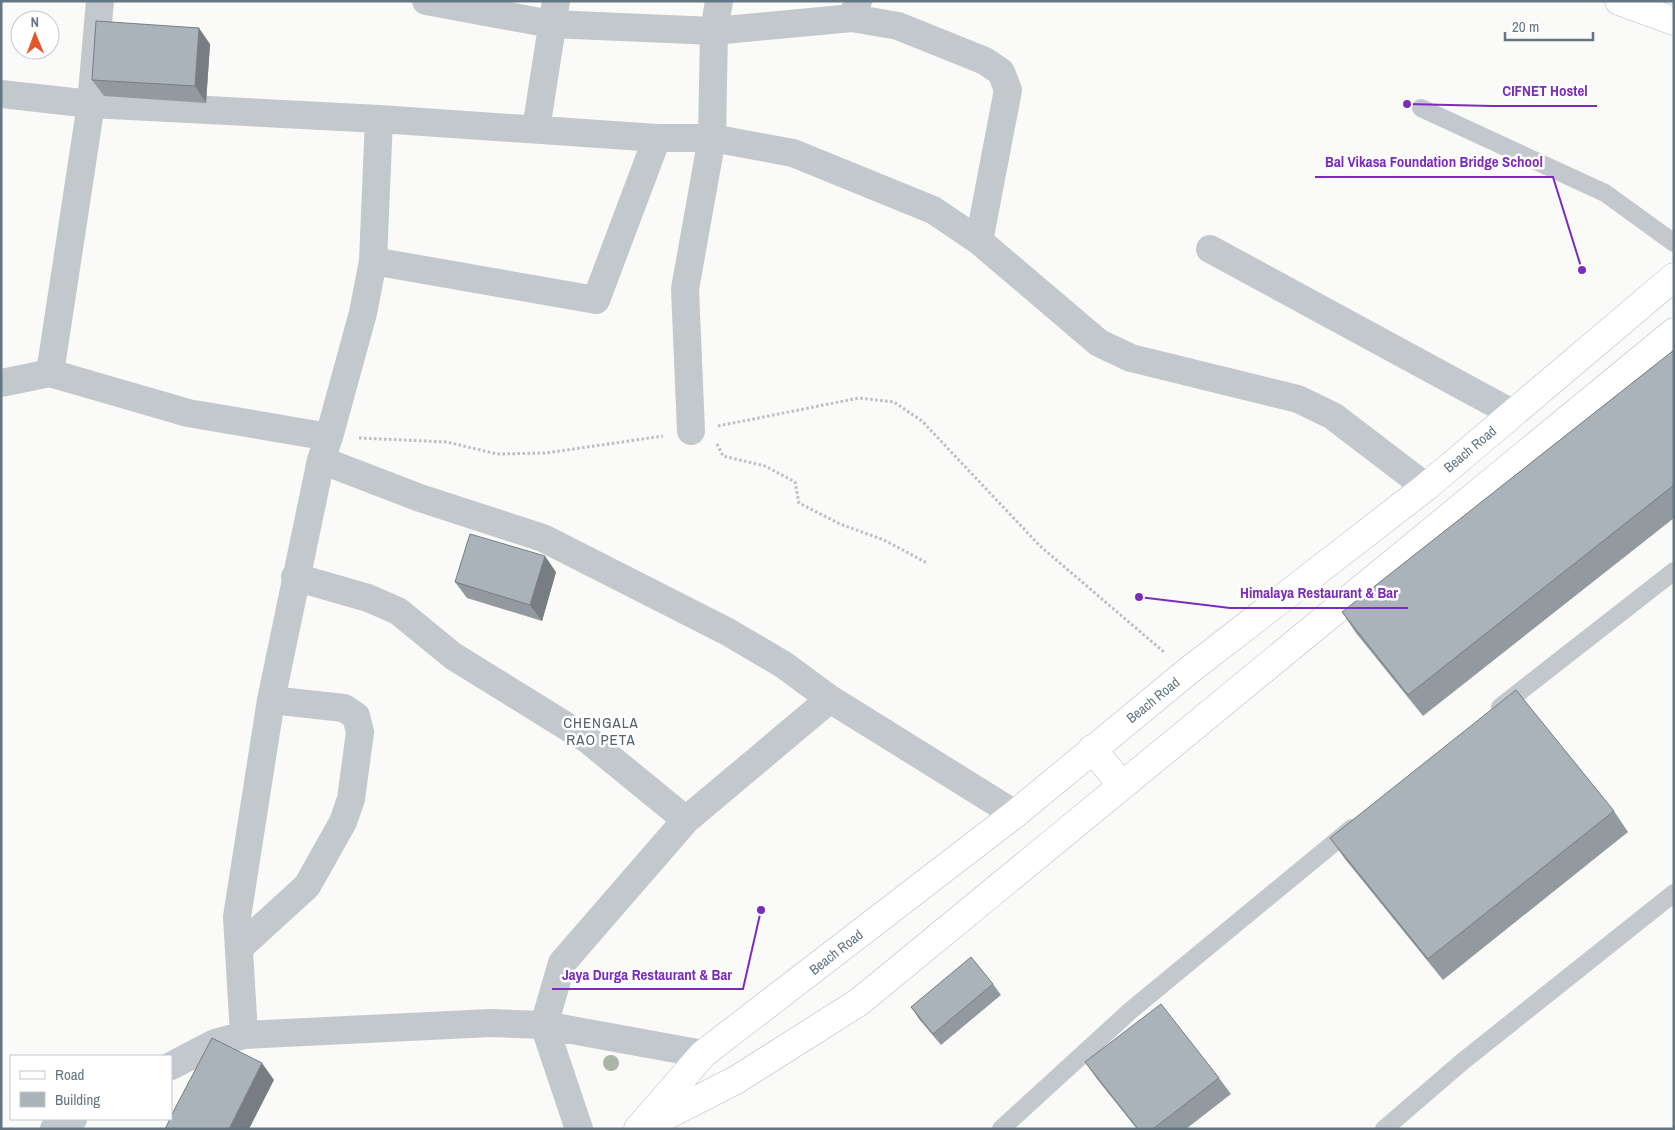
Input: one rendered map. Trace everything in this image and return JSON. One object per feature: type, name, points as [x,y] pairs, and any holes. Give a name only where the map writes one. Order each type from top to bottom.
[{"type":"main road","points":[[1620,1],[1674,21]]},
{"type":"main road","name":"Beach Road","points":[[640,1129],[703,1054],[1015,814],[1187,672],[1426,487],[1674,277]]},
{"type":"main road","name":"Beach Road","points":[[640,1129],[736,1080],[858,1002],[1674,332]]},
{"type":"main road","points":[[1092,749],[1122,785]]},
{"type":"street","points":[[50,373],[90,104],[100,1]]},
{"type":"street","points":[[426,1],[553,12],[714,31],[855,10],[985,61],[1001,72],[1008,90],[979,241]]},
{"type":"street","points":[[699,430],[685,289],[712,138],[714,31],[720,1]]},
{"type":"street","points":[[536,129],[553,12]]},
{"type":"street","points":[[1,94],[90,104],[379,119],[658,138],[712,138],[793,154],[933,210],[979,241],[1099,343],[1130,358],[1298,399],[1333,416],[1426,487]]},
{"type":"street","points":[[244,1035],[237,917],[271,700],[295,577],[325,448],[363,313],[373,261],[379,119]]},
{"type":"street","points":[[373,261],[596,300],[658,138]]},
{"type":"street","points":[[1210,249],[1512,414]]},
{"type":"street","points":[[1,383],[50,373],[188,413],[325,448],[420,498],[542,538],[728,632],[784,664],[830,699],[1015,814]]},
{"type":"street","points":[[295,577],[368,598],[398,611],[454,656],[587,739],[686,820]]},
{"type":"street","points":[[579,1129],[544,1025],[562,963],[686,820],[830,699]]},
{"type":"street","points":[[239,948],[306,886],[343,822],[351,799],[359,742],[360,732],[356,716],[344,708],[271,700]]},
{"type":"street","points":[[172,1065],[215,1043],[244,1035],[491,1023],[544,1025],[703,1054]]},
{"type":"street","points":[[54,1129],[71,1120]]},
{"type":"lane","points":[[1421,108],[1605,193],[1674,243]]},
{"type":"lane","points":[[1483,721],[1674,571]]},
{"type":"lane","points":[[1002,1129],[1021,1123],[1130,1012],[1368,816]]},
{"type":"lane","points":[[1384,1129],[1462,1062],[1674,893]]},
{"type":"path","points":[[325,448],[447,442],[497,454],[546,453],[699,430],[859,398],[894,402],[922,421],[1040,546],[1187,672]]},
{"type":"path","points":[[699,430],[723,456],[765,466],[795,482],[799,503],[840,524],[884,540],[927,563]]},
{"type":"building","points":[[96,21],[199,28],[195,86],[92,80]]},
{"type":"building","points":[[1674,350],[1674,485],[1408,695],[1342,612]]},
{"type":"building","points":[[470,534],[545,556],[530,605],[455,582]]},
{"type":"building","points":[[1516,690],[1614,811],[1428,959],[1330,838]]},
{"type":"building","points":[[971,957],[993,984],[933,1034],[911,1007]]},
{"type":"building","points":[[1161,1004],[1219,1078],[1153,1129],[1138,1129],[1085,1062]]},
{"type":"building","points":[[212,1038],[262,1063],[229,1129],[165,1129],[170,1120],[172,1120],[172,1114]]},
{"type":"place","name":"CIFNET Hostel","points":[[1407,104]]},
{"type":"place","name":"Bal Vikasa Foundation Bridge School","points":[[1582,270]]},
{"type":"place","name":"Himalaya Restaurant & Bar","points":[[1139,597]]},
{"type":"place","name":"Jaya Durga Restaurant & Bar","points":[[761,910]]},
{"type":"district","name":"CHENGALA RAO PETA","points":[[601,730]]}]
